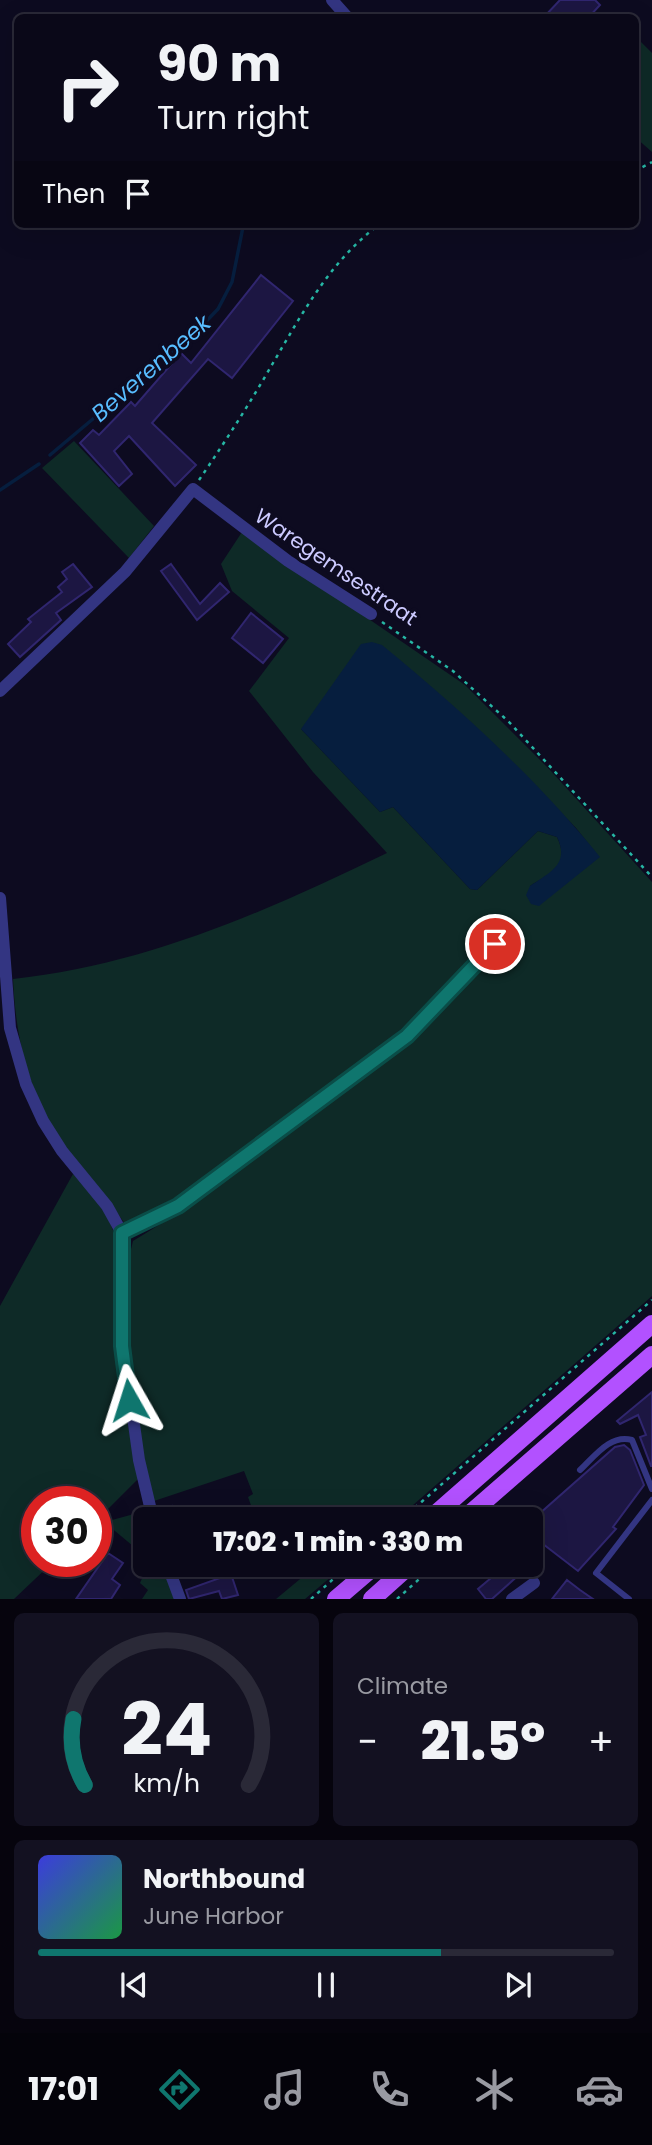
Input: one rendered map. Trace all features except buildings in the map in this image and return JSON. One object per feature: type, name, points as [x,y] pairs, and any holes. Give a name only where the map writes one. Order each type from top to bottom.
[{"type":"main road","points":[[443,1507],[652,1324]]},
{"type":"main road","points":[[478,1507],[652,1355]]},
{"type":"main road","points":[[336,1599],[362,1577]]},
{"type":"main road","points":[[372,1599],[397,1577]]},
{"type":"street","points":[[332,0],[344,14]]},
{"type":"street","points":[[0,691],[125,572],[192,489]]},
{"type":"street","name":"Waregemsestraat","points":[[192,489],[289,561],[371,614]]},
{"type":"street","points":[[0,898],[4,920],[10,1028],[26,1084],[49,1131],[107,1206],[122,1233],[122,1346],[137,1448],[150,1507]]},
{"type":"street","points":[[172,1577],[180,1599]]},
{"type":"street","points":[[512,1599],[534,1583]]},
{"type":"lane","points":[[122,1233],[178,1206],[407,1036],[495,944]]},
{"type":"lane","points":[[580,1470],[613,1440],[632,1440],[652,1489]]},
{"type":"lane","points":[[629,1599],[596,1573],[652,1500]]},
{"type":"path","points":[[192,489],[230,435],[307,306],[332,270],[376,228]]},
{"type":"path","name":"Waregemsestraat","points":[[371,614],[453,671],[509,722],[652,877]]},
{"type":"path","points":[[416,1507],[652,1300]]},
{"type":"path","points":[[311,1599],[336,1577]]},
{"type":"path","points":[[397,1599],[422,1577]]},
{"type":"green space","points":[[639,40],[652,53],[652,152],[639,141]]},
{"type":"green space","points":[[74,441],[154,526],[129,558],[42,468]]},
{"type":"green space","points":[[242,532],[465,685],[550,770],[652,882],[652,1296],[411,1507],[252,1507],[248,1497],[253,1494],[244,1471],[151,1502],[126,1359],[126,1270],[133,1241],[216,1187],[352,1086],[430,1020],[503,945],[483,923],[486,941],[414,1018],[343,1079],[182,1194],[125,1224],[69,1153],[50,1123],[32,1084],[21,1044],[13,979],[111,962],[158,948],[251,915],[387,853],[313,772],[249,691],[289,638],[232,591],[221,564]],"holes":[[[301,729],[526,777],[576,828],[599,857],[530,886],[557,868],[562,855],[557,837],[538,831],[477,890],[470,889],[393,807],[380,812]]]},
{"type":"green space","points":[[73,1174],[99,1204],[116,1239],[120,1382],[138,1479],[112,1505],[112,1486],[21,1486],[21,1577],[37,1577],[14,1599],[0,1599],[0,1306]]},
{"type":"green space","points":[[133,1514],[133,1546],[112,1528],[112,1520]]},
{"type":"green space","points":[[143,1577],[166,1577],[174,1599],[142,1599],[148,1590],[140,1583]]},
{"type":"green space","points":[[303,1577],[331,1577],[305,1599],[276,1599]]},
{"type":"water","points":[[372,642],[382,645],[496,745],[550,800],[600,857],[539,906],[531,904],[526,895],[530,886],[551,871],[559,861],[561,854],[557,837],[538,831],[477,890],[470,889],[393,807],[380,812],[301,729],[361,644]]},
{"type":"waterway","name":"Beverenbeek","points":[[50,455],[194,334],[218,309],[232,282],[243,228]]},
{"type":"waterway","name":"Beverenbeek","points":[[0,490],[39,464]]},
{"type":"route","points":[[129,1400],[122,1346],[122,1233],[178,1206],[407,1036],[495,944]]}]
